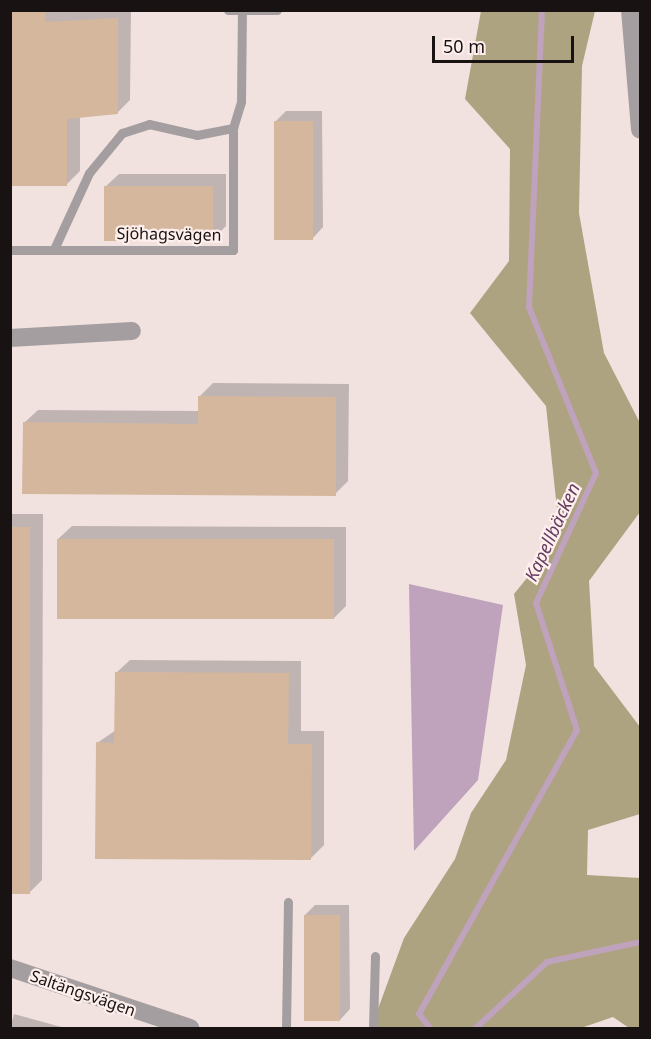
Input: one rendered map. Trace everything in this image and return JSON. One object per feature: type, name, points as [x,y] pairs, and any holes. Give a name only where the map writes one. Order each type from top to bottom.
[{"type":"street","points":[[630,10],[640,130]]},
{"type":"street","points":[[10,338],[132,331]]},
{"type":"street","name":"Saltängsvägen","points":[[10,968],[190,1029]]},
{"type":"lane","points":[[228,10],[277,10]]},
{"type":"lane","name":"Sjöhagsvägen","points":[[10,250],[54,247],[233,250],[233,128],[241,102],[242,11]]},
{"type":"lane","points":[[54,247],[88,173],[122,133],[149,124],[197,135],[233,128]]},
{"type":"lane","points":[[286,1029],[288,902]]},
{"type":"lane","points":[[373,1029],[375,956]]},
{"type":"shaded area","points":[[481,11],[595,11],[582,66],[579,213],[604,353],[640,423],[640,512],[589,581],[594,666],[640,727],[640,814],[588,830],[587,875],[640,878],[640,1028],[629,1028],[613,1017],[581,1028],[371,1028],[404,938],[455,859],[471,813],[506,760],[526,665],[514,594],[560,537],[546,406],[470,313],[509,261],[510,149],[465,99]]},
{"type":"shaded area","points":[[409,584],[503,605],[478,780],[414,851]]},
{"type":"building","points":[[10,10],[45,10],[45,22],[118,18],[118,114],[67,119],[67,186],[10,186]]},
{"type":"building","points":[[274,121],[313,121],[313,240],[274,240]]},
{"type":"building","points":[[104,186],[213,186],[213,241],[104,241]]},
{"type":"building","points":[[198,396],[336,397],[336,496],[22,494],[23,422],[198,424]]},
{"type":"building","points":[[10,527],[30,527],[30,894],[10,894]]},
{"type":"building","points":[[57,539],[334,539],[334,619],[57,619]]},
{"type":"building","points":[[115,672],[289,673],[288,744],[312,744],[311,860],[95,859],[96,742],[114,743]]},
{"type":"building","points":[[304,915],[340,915],[340,1021],[304,1021]]},
{"type":"waterway","name":"Kapellbäcken","points":[[430,1028],[419,1014],[577,730],[536,603],[596,473],[529,307],[542,10]]},
{"type":"waterway","name":"Kapellbäcken","points":[[476,1028],[547,962],[640,942]]}]
